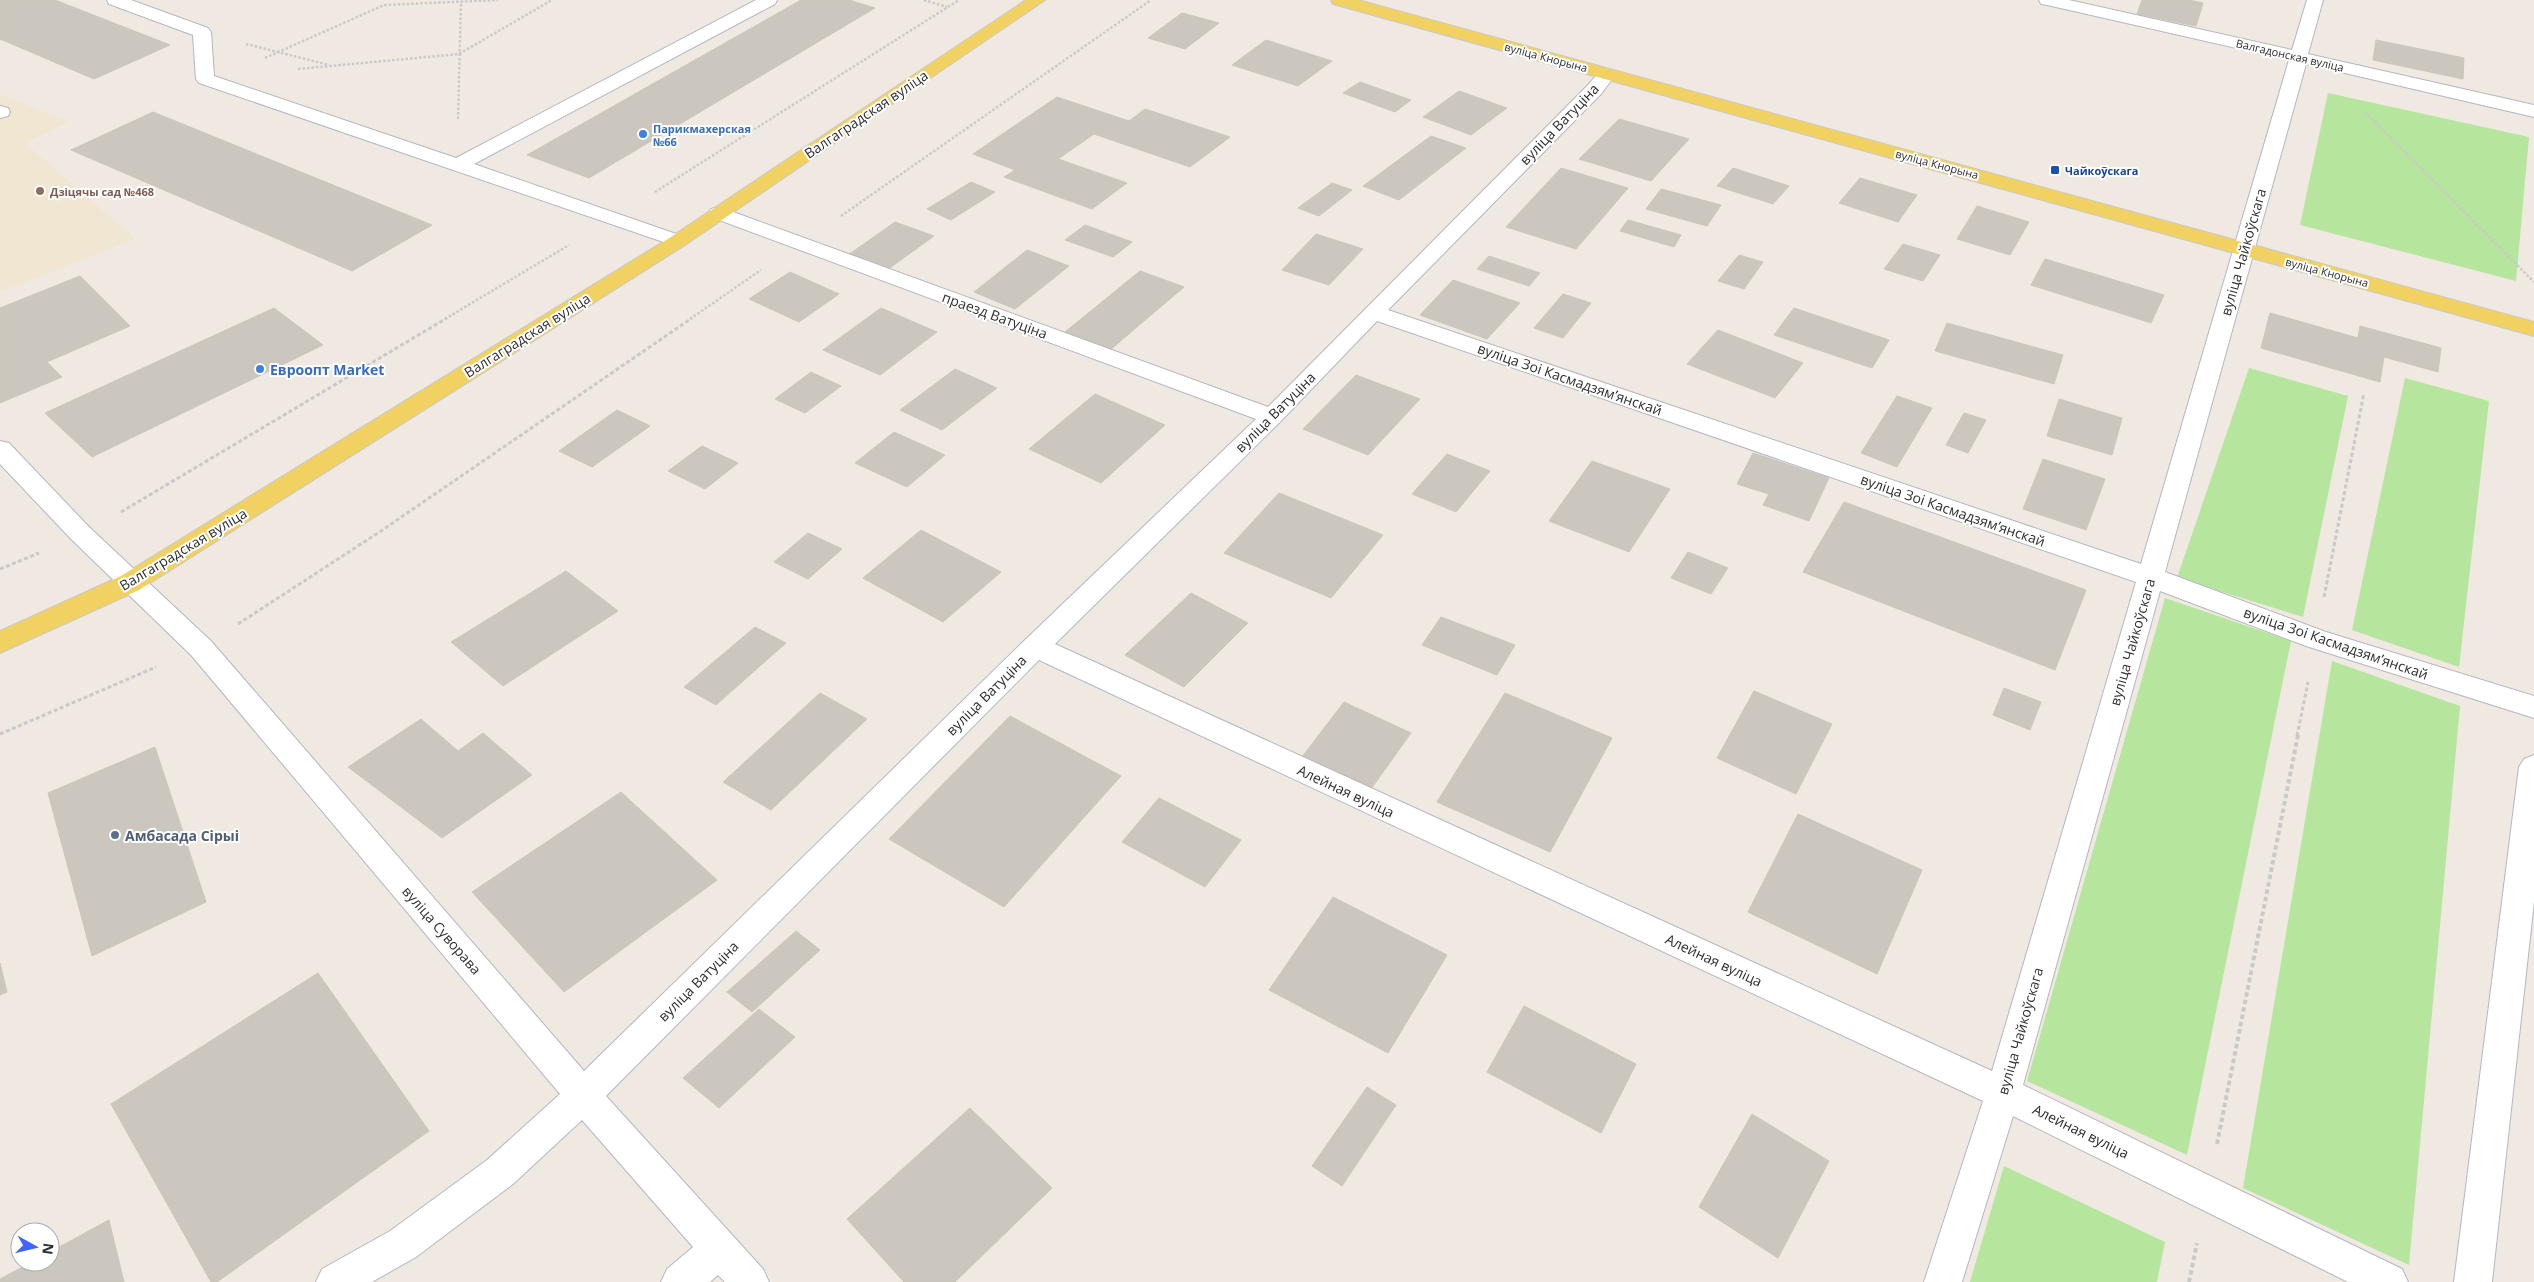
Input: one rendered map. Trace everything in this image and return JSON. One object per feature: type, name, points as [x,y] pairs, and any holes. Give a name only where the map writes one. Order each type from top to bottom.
[{"type":"main road","name":"Валгаградская вуліца","points":[[0,643],[130,583],[678,241],[1037,0]]},
{"type":"main road","name":"вуліца Кнорына","points":[[1339,0],[2534,328]]},
{"type":"street","points":[[115,0],[202,32],[205,79],[212,82],[678,241]]},
{"type":"street","points":[[456,166],[768,0]]},
{"type":"street","name":"Валгадонская вуліца","points":[[2047,0],[2534,111]]},
{"type":"street","name":"вуліца Чайкоўскага","points":[[1943,1282],[2003,1093],[2315,0]]},
{"type":"street","name":"вуліца Ватуціна","points":[[335,1282],[403,1244],[500,1172],[583,1096],[1035,647],[1272,417],[1373,312],[1594,90],[1607,74]]},
{"type":"street","name":"праезд Ватуціна","points":[[718,214],[1272,417]]},
{"type":"street","name":"вуліца Зоі Касмадзямʼянскай","points":[[1373,312],[2150,578],[2316,639],[2534,707]]},
{"type":"street","name":"вуліца Суворава","points":[[0,448],[130,583],[201,648],[583,1096],[750,1282]]},
{"type":"street","name":"Алейная вуліца","points":[[1035,647],[2003,1093],[2389,1282]]},
{"type":"street","points":[[2473,1282],[2534,767]]},
{"type":"street","points":[[680,1282],[720,1249]]},
{"type":"path","points":[[212,82],[384,5],[498,0]]},
{"type":"path","points":[[294,69],[459,54],[552,0]]},
{"type":"path","points":[[925,0],[948,7]]},
{"type":"path","points":[[0,569],[110,518],[613,219],[958,0]]},
{"type":"path","points":[[0,734],[201,648],[381,531],[1151,0]]},
{"type":"path","points":[[456,166],[461,1]]},
{"type":"path","points":[[202,32],[332,66]]},
{"type":"path","points":[[2363,110],[2534,282]]},
{"type":"path","points":[[2190,1282],[2364,393]]},
{"type":"shaded area","name":"Дзіцячы сад №468","points":[[0,94],[69,122],[25,143],[135,239],[0,292]]},
{"type":"green space","points":[[2328,93],[2529,137],[2516,281],[2300,225]]},
{"type":"green space","points":[[2249,368],[2348,396],[2303,617],[2177,578]]},
{"type":"green space","points":[[2405,378],[2489,401],[2459,667],[2352,630]]},
{"type":"green space","points":[[2165,598],[2291,641],[2187,1155],[2027,1081]]},
{"type":"green space","points":[[2332,661],[2460,706],[2409,1265],[2243,1188]]},
{"type":"green space","points":[[2004,1166],[2165,1242],[2157,1282],[1970,1282]]},
{"type":"building","points":[[0,0],[55,0],[170,45],[94,79],[0,39]]},
{"type":"building","points":[[801,0],[849,0],[875,8],[589,178],[527,155]]},
{"type":"building","points":[[2142,0],[2189,0],[2203,3],[2196,26],[2137,14]]},
{"type":"building","points":[[1182,13],[1219,23],[1185,49],[1148,38]]},
{"type":"building","points":[[1266,40],[1332,61],[1298,86],[1232,65]]},
{"type":"building","points":[[2376,40],[2464,58],[2463,79],[2373,60]]},
{"type":"building","points":[[1360,82],[1411,100],[1395,112],[1343,93]]},
{"type":"building","points":[[1459,91],[1507,108],[1471,135],[1423,117]]},
{"type":"building","points":[[1057,97],[1129,121],[1145,109],[1230,137],[1190,167],[1094,134],[1058,159],[1127,183],[1092,209],[1004,177],[1015,170],[973,154]]},
{"type":"building","points":[[153,112],[432,225],[352,271],[71,150]]},
{"type":"building","points":[[1619,119],[1689,139],[1651,181],[1579,159]]},
{"type":"building","points":[[1431,136],[1466,148],[1399,200],[1363,186]]},
{"type":"building","points":[[1561,168],[1628,188],[1576,249],[1506,227]]},
{"type":"building","points":[[1733,168],[1789,186],[1773,204],[1717,186]]},
{"type":"building","points":[[1860,178],[1917,195],[1898,222],[1839,203]]},
{"type":"building","points":[[971,182],[995,192],[951,220],[927,209]]},
{"type":"building","points":[[1332,183],[1352,190],[1319,216],[1298,208]]},
{"type":"building","points":[[1661,189],[1721,205],[1707,226],[1646,209]]},
{"type":"building","points":[[1977,206],[2029,222],[2010,255],[1957,239]]},
{"type":"building","points":[[1628,220],[1681,235],[1674,247],[1620,231]]},
{"type":"building","points":[[895,222],[934,236],[887,270],[848,255]]},
{"type":"building","points":[[1085,225],[1132,242],[1113,257],[1065,240]]},
{"type":"building","points":[[1316,234],[1363,249],[1329,285],[1282,270]]},
{"type":"building","points":[[1903,244],[1940,255],[1923,281],[1884,269]]},
{"type":"building","points":[[1027,250],[1069,266],[1015,309],[974,292]]},
{"type":"building","points":[[1739,255],[1763,262],[1744,289],[1718,281]]},
{"type":"building","points":[[1489,256],[1540,273],[1529,286],[1477,269]]},
{"type":"building","points":[[2045,259],[2164,295],[2151,323],[2031,285]]},
{"type":"building","points":[[1140,271],[1184,287],[1110,350],[1065,332]]},
{"type":"building","points":[[790,272],[839,294],[799,322],[749,299]]},
{"type":"building","points":[[80,276],[130,326],[47,362],[62,377],[0,403],[0,308]]},
{"type":"building","points":[[1453,280],[1520,303],[1487,339],[1420,315]]},
{"type":"building","points":[[1563,294],[1591,303],[1563,338],[1534,328]]},
{"type":"building","points":[[274,308],[323,345],[92,457],[45,413]]},
{"type":"building","points":[[881,308],[937,332],[880,375],[823,350]]},
{"type":"building","points":[[1794,308],[1889,340],[1872,368],[1774,335]]},
{"type":"building","points":[[2270,313],[2358,338],[2360,326],[2441,348],[2438,372],[2384,357],[2380,382],[2261,348]]},
{"type":"building","points":[[1947,323],[2063,355],[2054,384],[1935,351]]},
{"type":"building","points":[[1718,330],[1803,363],[1775,398],[1687,364]]},
{"type":"building","points":[[955,369],[997,388],[942,430],[900,410]]},
{"type":"building","points":[[811,372],[841,386],[805,413],[775,399]]},
{"type":"building","points":[[1356,375],[1420,399],[1368,455],[1303,429]]},
{"type":"building","points":[[1095,394],[1165,425],[1101,483],[1029,449]]},
{"type":"building","points":[[1897,396],[1932,408],[1897,467],[1861,453]]},
{"type":"building","points":[[2059,399],[2122,418],[2112,455],[2047,436]]},
{"type":"building","points":[[617,410],[650,426],[592,467],[559,451]]},
{"type":"building","points":[[1964,413],[1986,420],[1968,453],[1946,445]]},
{"type":"building","points":[[894,432],[945,455],[907,487],[855,463]]},
{"type":"building","points":[[702,446],[738,463],[705,489],[668,471]]},
{"type":"building","points":[[1753,453],[1829,478],[1809,521],[1763,505],[1769,494],[1737,484]]},
{"type":"building","points":[[1447,454],[1490,471],[1456,512],[1412,494]]},
{"type":"building","points":[[2043,459],[2105,479],[2086,530],[2023,509]]},
{"type":"building","points":[[1592,461],[1670,489],[1629,552],[1549,521]]},
{"type":"building","points":[[1279,493],[1383,535],[1331,598],[1224,553]]},
{"type":"building","points":[[1844,502],[2086,590],[2055,670],[1803,572]]},
{"type":"building","points":[[921,530],[1001,572],[943,622],[863,578]]},
{"type":"building","points":[[808,533],[842,549],[808,579],[774,562]]},
{"type":"building","points":[[1688,552],[1728,568],[1711,594],[1671,578]]},
{"type":"building","points":[[566,571],[618,611],[503,686],[451,642]]},
{"type":"building","points":[[1191,593],[1248,623],[1184,687],[1125,655]]},
{"type":"building","points":[[1441,617],[1515,645],[1497,675],[1422,645]]},
{"type":"building","points":[[755,627],[786,643],[716,705],[684,687]]},
{"type":"building","points":[[2004,688],[2041,702],[2030,730],[1993,715]]},
{"type":"building","points":[[1754,691],[1832,724],[1796,794],[1717,758]]},
{"type":"building","points":[[820,693],[867,719],[771,810],[723,782]]},
{"type":"building","points":[[1505,693],[1612,738],[1550,852],[1437,802]]},
{"type":"building","points":[[1344,702],[1411,733],[1371,789],[1302,757]]},
{"type":"building","points":[[1010,716],[1121,776],[1004,907],[889,839]]},
{"type":"building","points":[[421,719],[458,751],[483,733],[532,775],[442,838],[348,767]]},
{"type":"building","points":[[155,747],[206,902],[92,956],[48,793]]},
{"type":"building","points":[[621,792],[717,880],[564,992],[472,892]]},
{"type":"building","points":[[1159,798],[1241,840],[1205,887],[1122,842]]},
{"type":"building","points":[[1798,814],[1922,870],[1877,974],[1748,912]]},
{"type":"building","points":[[1333,897],[1447,955],[1388,1053],[1269,990]]},
{"type":"building","points":[[796,931],[820,950],[752,1012],[727,992]]},
{"type":"building","points":[[0,963],[7,992],[0,995]]},
{"type":"building","points":[[318,973],[429,1131],[217,1282],[211,1282],[111,1104]]},
{"type":"building","points":[[1524,1006],[1636,1064],[1601,1133],[1487,1072]]},
{"type":"building","points":[[759,1009],[795,1037],[719,1108],[683,1078]]},
{"type":"building","points":[[1367,1087],[1396,1105],[1342,1186],[1312,1166]]},
{"type":"building","points":[[970,1108],[1052,1188],[955,1282],[904,1282],[847,1219]]},
{"type":"building","points":[[1752,1114],[1829,1161],[1778,1258],[1699,1207]]},
{"type":"building","points":[[109,1220],[124,1282],[0,1282],[0,1279],[13,1272],[60,1272],[60,1247]]},
{"type":"place","name":"Парикмахерская №66","points":[[643,134]]},
{"type":"place","name":"Чайкоўскага","points":[[2055,170]]},
{"type":"place","name":"Дзіцячы сад №468","points":[[40,191]]},
{"type":"place","name":"Евроопт Market","points":[[260,369]]},
{"type":"place","name":"Амбасада Сірыі","points":[[115,835]]}]
